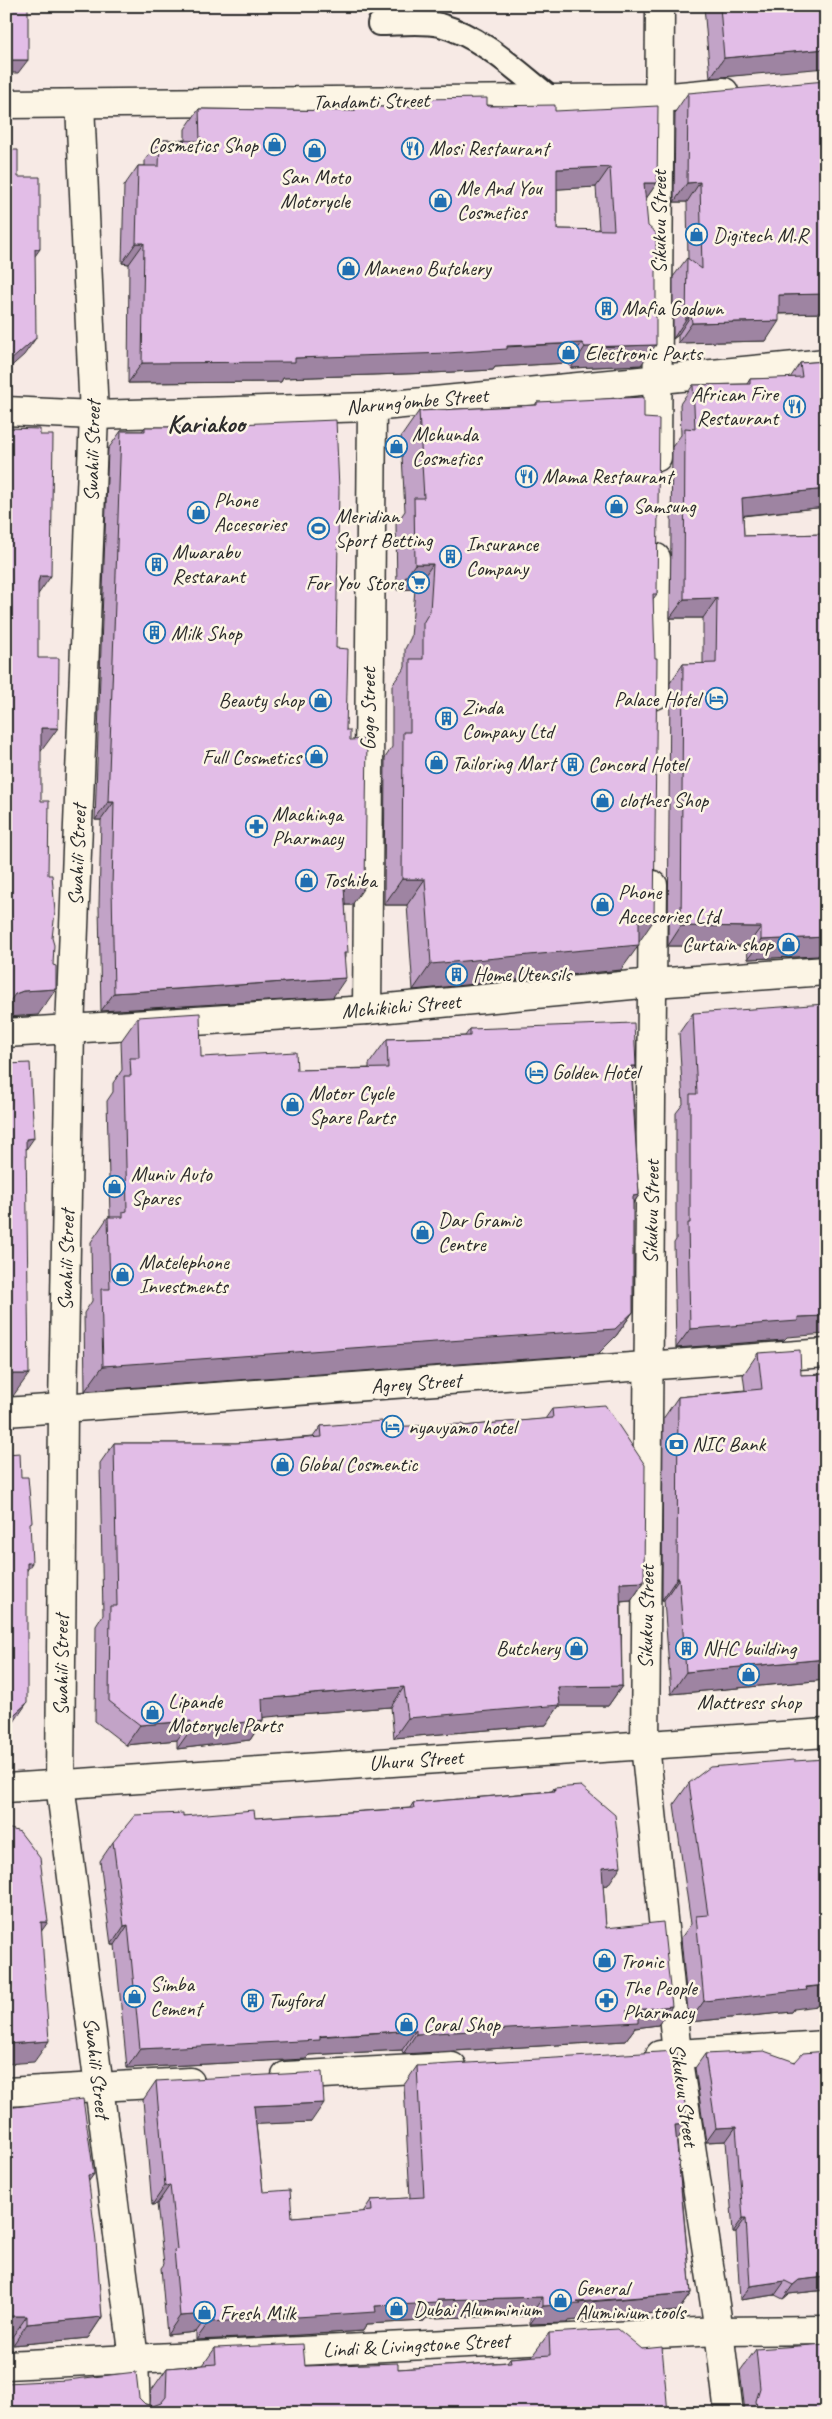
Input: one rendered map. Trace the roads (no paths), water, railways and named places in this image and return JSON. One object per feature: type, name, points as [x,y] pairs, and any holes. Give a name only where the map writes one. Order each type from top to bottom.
[{"type":"street","name":"Sikukuu Street","points":[[657,477],[660,6]]},
{"type":"street","name":"Tandamti Street","points":[[6,104],[660,98],[748,90]]},
{"type":"street","name":"Swahili Street","points":[[80,104],[94,416],[70,1030],[63,1408],[60,1784],[134,2359],[136,2413]]},
{"type":"street","name":"Narung'ombe Street","points":[[6,410],[94,416],[372,407],[826,363]]},
{"type":"street","name":"Gogo Street","points":[[367,1010],[372,407]]},
{"type":"street","points":[[655,725],[656,536]]},
{"type":"street","name":"Sikukuu Street","points":[[654,864],[645,1745],[677,2054],[719,2331],[729,2413]]},
{"type":"street","name":"Mchikichi Street","points":[[6,1033],[367,1010],[653,983],[826,971]]},
{"type":"street","name":"Agrey Street","points":[[6,1412],[826,1353]]},
{"type":"street","name":"Uhuru Street","points":[[6,1788],[826,1733]]},
{"type":"street","points":[[637,2057],[826,2045]]},
{"type":"street","points":[[258,2078],[478,2066]]},
{"type":"street","points":[[6,2092],[219,2080]]},
{"type":"street","name":"Lindi & Livingstone Street","points":[[6,2365],[719,2331],[826,2330]]},
{"type":"lane","points":[[378,24],[439,25],[464,34],[481,43],[552,99]]},
{"type":"place","name":"Cosmetics Shop","points":[[274,145]]},
{"type":"place","name":"Mosi Restaurant","points":[[413,148]]},
{"type":"place","name":"San Moto Motorycle","points":[[315,150]]},
{"type":"place","name":"Me And You Cosmetics","points":[[441,200]]},
{"type":"place","name":"Digitech M.R","points":[[697,235]]},
{"type":"place","name":"Maneno Butchery","points":[[348,268]]},
{"type":"place","name":"Mafia Godown","points":[[606,308]]},
{"type":"place","name":"Electronic Parts","points":[[569,353]]},
{"type":"place","name":"African Fire Restaurant","points":[[794,406]]},
{"type":"place","name":"Mchunda Cosmetics","points":[[396,446]]},
{"type":"place","name":"Mama Restaurant","points":[[526,476]]},
{"type":"place","name":"Samsung","points":[[617,506]]},
{"type":"place","name":"Phone Accesories","points":[[198,512]]},
{"type":"place","name":"Meridian Sport Betting","points":[[319,528]]},
{"type":"place","name":"Insurance Company","points":[[450,556]]},
{"type":"place","name":"Mwarabu Restarant","points":[[156,564]]},
{"type":"place","name":"For You Store","points":[[419,583]]},
{"type":"place","name":"Milk Shop","points":[[155,633]]},
{"type":"place","name":"Palace Hotel","points":[[716,699]]},
{"type":"place","name":"Beauty shop","points":[[320,700]]},
{"type":"place","name":"Zinda Company Ltd","points":[[446,719]]},
{"type":"place","name":"Full Cosmetics","points":[[317,757]]},
{"type":"place","name":"Tailoring Mart","points":[[436,763]]},
{"type":"place","name":"Concord Hotel","points":[[572,764]]},
{"type":"place","name":"clothes Shop","points":[[603,800]]},
{"type":"place","name":"Machinga Pharmacy","points":[[256,826]]},
{"type":"place","name":"Toshiba","points":[[307,880]]},
{"type":"place","name":"Phone Accesories Ltd","points":[[602,904]]},
{"type":"place","name":"Curtain shop","points":[[789,944]]},
{"type":"place","name":"Home Utensils","points":[[457,974]]},
{"type":"place","name":"Golden Hotel","points":[[536,1072]]},
{"type":"place","name":"Motor Cycle Spare Parts","points":[[293,1105]]},
{"type":"place","name":"Muniv Auto Spares","points":[[115,1186]]},
{"type":"place","name":"Dar Gramic Centre","points":[[422,1232]]},
{"type":"place","name":"Matelephone Investments","points":[[123,1274]]},
{"type":"place","name":"nyavyamo hotel","points":[[392,1427]]},
{"type":"place","name":"NIC Bank","points":[[676,1444]]},
{"type":"place","name":"Global Cosmentic","points":[[282,1464]]},
{"type":"place","name":"Butchery","points":[[576,1648]]},
{"type":"place","name":"NHC building","points":[[687,1648]]},
{"type":"place","name":"Mattress shop","points":[[749,1675]]},
{"type":"place","name":"Lipande Motorycle Parts","points":[[152,1713]]},
{"type":"place","name":"Tronic","points":[[604,1961]]},
{"type":"place","name":"Simba Cement","points":[[134,1996]]},
{"type":"place","name":"Twyford","points":[[252,2000]]},
{"type":"place","name":"The People Pharmacy","points":[[607,2000]]},
{"type":"place","name":"Coral Shop","points":[[407,2024]]},
{"type":"place","name":"General Aluminium tools","points":[[560,2300]]},
{"type":"place","name":"Dubai Alumminium","points":[[397,2309]]},
{"type":"place","name":"Fresh Milk","points":[[204,2313]]},
{"type":"district","name":"Kariakoo","points":[[206,423]]}]
